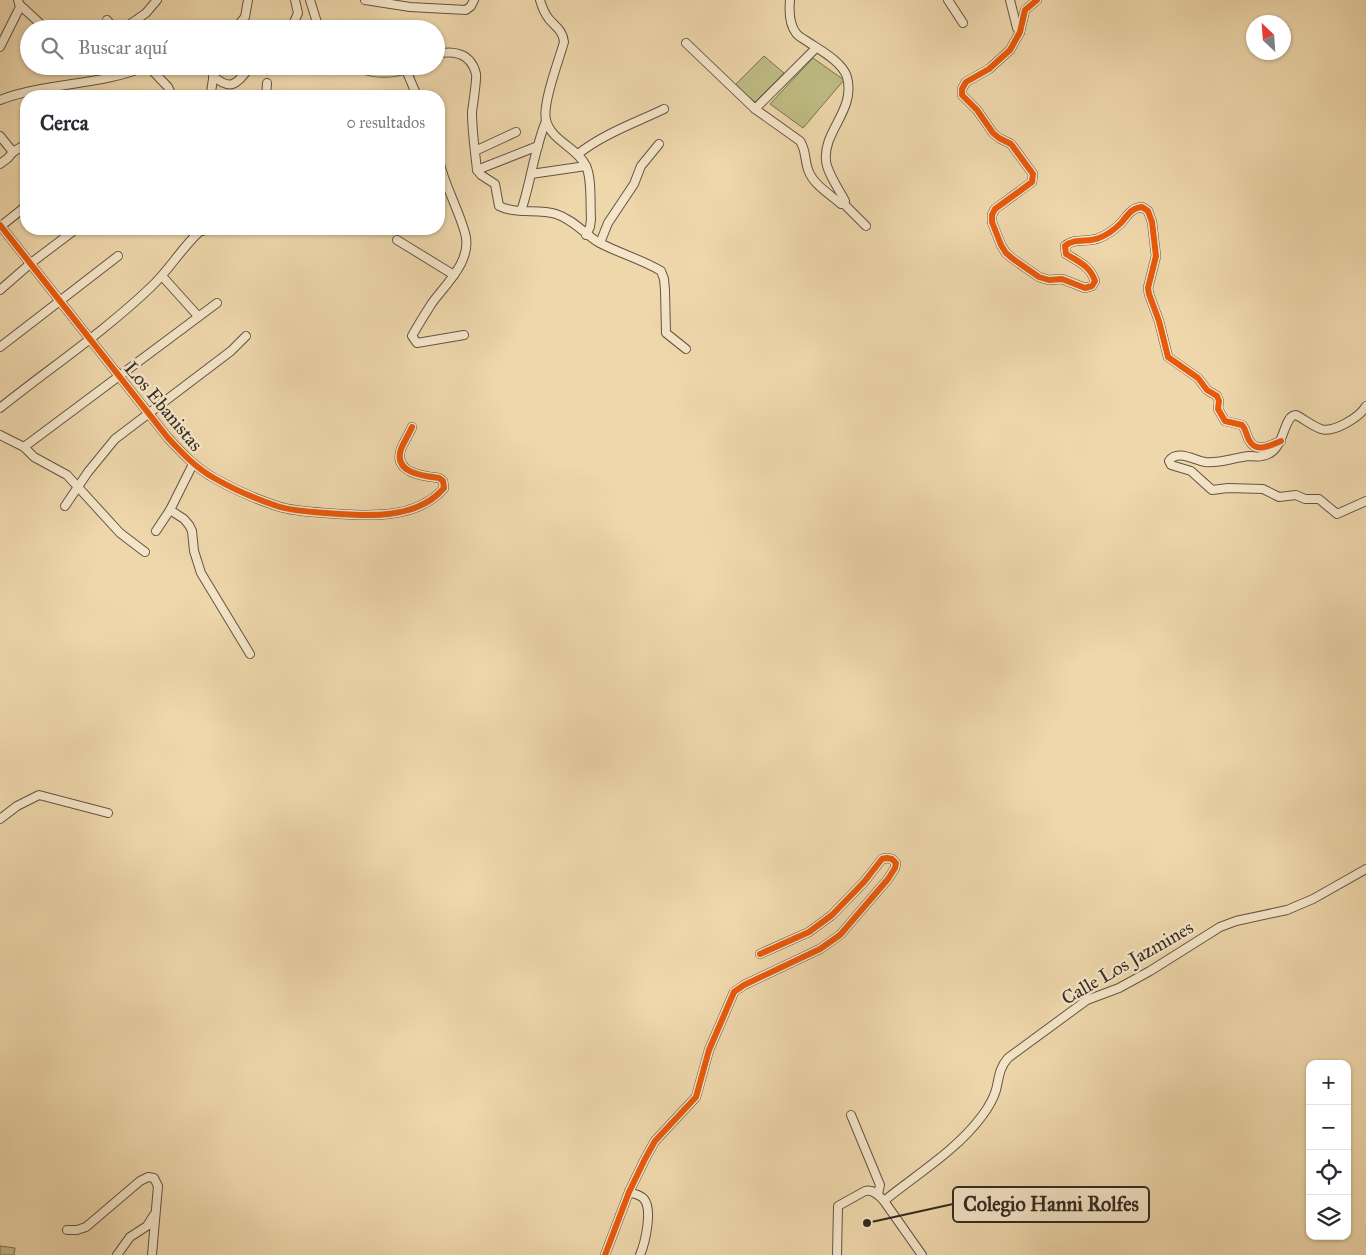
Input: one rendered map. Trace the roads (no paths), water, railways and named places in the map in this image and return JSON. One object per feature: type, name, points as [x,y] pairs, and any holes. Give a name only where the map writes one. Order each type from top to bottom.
[{"type":"street","points":[[136,20],[146,13],[157,0]]},
{"type":"street","points":[[242,20],[248,0]]},
{"type":"street","points":[[295,0],[298,14],[296,20]]},
{"type":"street","points":[[310,0],[316,20]]},
{"type":"street","points":[[365,0],[410,7],[466,10],[474,0]]},
{"type":"street","points":[[521,211],[546,121],[546,108],[564,42],[562,32],[548,18],[540,0]]},
{"type":"street","points":[[790,0],[790,20],[796,34],[842,66],[847,76],[849,87],[848,102],[826,153],[826,162],[845,201],[844,204]]},
{"type":"street","points":[[948,0],[963,23]]},
{"type":"street","points":[[1010,0],[1011,11],[1020,32]]},
{"type":"street","points":[[1036,0],[1025,10],[1016,43],[996,64],[966,82],[962,90],[962,95],[977,110],[993,133],[1012,145],[1033,174],[1032,182],[995,209],[992,215],[992,222],[1006,253],[1039,277],[1050,280],[1062,278],[1085,288],[1092,286],[1095,281],[1092,273],[1087,266],[1066,254],[1065,246],[1069,242],[1097,239],[1112,231],[1136,208],[1142,207],[1148,212],[1152,222],[1156,256],[1148,288],[1149,294],[1160,321],[1168,357],[1198,378],[1206,390],[1216,396],[1219,401],[1218,409],[1223,419],[1227,422],[1242,425],[1250,442],[1259,448],[1264,448],[1281,441]]},
{"type":"street","points":[[0,47],[19,2],[37,20]]},
{"type":"street","points":[[686,43],[755,109],[800,142],[805,148],[807,166],[812,179],[841,204],[844,204],[866,226]]},
{"type":"street","points":[[755,109],[816,48]]},
{"type":"street","points":[[445,52],[461,54],[476,73],[472,113],[477,170],[495,184],[500,206],[521,211],[556,214],[568,220],[600,243],[661,271],[666,290],[666,333],[686,350]]},
{"type":"street","points":[[38,90],[119,75]]},
{"type":"street","points":[[157,75],[169,90]]},
{"type":"street","points":[[213,76],[220,82],[230,86],[236,84],[244,75]]},
{"type":"street","points":[[408,75],[414,90]]},
{"type":"street","points":[[211,90],[213,76]]},
{"type":"street","points":[[266,90],[267,83]]},
{"type":"street","points":[[0,100],[20,95]]},
{"type":"street","points":[[578,154],[610,134],[664,109]]},
{"type":"street","points":[[546,121],[566,147],[578,154],[586,166],[591,219],[590,227],[586,234]]},
{"type":"street","points":[[475,151],[516,132]]},
{"type":"street","points":[[0,136],[13,152]]},
{"type":"street","points":[[600,243],[608,223],[634,184],[641,166],[659,144]]},
{"type":"street","points":[[477,170],[538,146]]},
{"type":"street","points":[[0,164],[13,152],[20,149]]},
{"type":"street","points":[[531,174],[586,166]]},
{"type":"street","points":[[445,182],[466,234],[464,254],[461,264],[426,312],[412,336],[417,342],[464,336]]},
{"type":"street","points":[[0,226],[20,211]]},
{"type":"street","name":"Los Ebanistas","points":[[0,226],[168,438],[193,464],[214,478],[278,506],[310,512],[369,516],[388,515],[422,504],[444,488],[443,481],[439,478],[411,472],[401,462],[400,451],[412,427]]},
{"type":"street","points":[[0,290],[31,263],[68,235]]},
{"type":"street","points":[[0,408],[90,338],[162,276],[196,235]]},
{"type":"street","points":[[397,240],[454,275]]},
{"type":"street","points":[[0,347],[118,256]]},
{"type":"street","points":[[162,276],[198,316]]},
{"type":"street","points":[[24,447],[217,303]]},
{"type":"street","points":[[64,506],[106,448],[115,439],[231,351],[246,336]]},
{"type":"street","points":[[1366,406],[1360,415],[1355,418],[1327,429],[1320,428],[1296,415],[1292,415],[1288,418],[1281,441],[1269,453],[1262,456],[1250,456],[1215,462],[1204,462],[1187,456],[1175,456],[1170,459],[1171,465],[1191,471],[1212,490],[1228,488],[1263,489],[1279,497],[1296,495],[1305,499],[1319,499],[1337,514],[1366,501]]},
{"type":"street","points":[[0,435],[24,447],[34,457],[66,475],[120,533],[145,552]]},
{"type":"street","points":[[156,531],[170,510],[193,464]]},
{"type":"street","points":[[170,510],[184,519],[189,525],[201,573],[250,654]]},
{"type":"street","points":[[0,819],[17,806],[39,795],[108,813]]},
{"type":"street","points":[[605,1255],[629,1192],[655,1141],[696,1097],[709,1050],[734,992],[744,985],[820,949],[840,936],[888,879],[896,863],[892,859],[882,859],[864,882],[832,915],[809,932],[760,954]]},
{"type":"street","name":"Calle Los Jazmines","points":[[884,1201],[933,1164],[980,1119],[992,1103],[1002,1064],[1087,1000],[1119,988],[1150,971],[1220,927],[1287,910],[1313,899],[1366,869]]},
{"type":"street","points":[[852,1115],[880,1185],[878,1194]]},
{"type":"street","points":[[67,1230],[86,1228],[140,1181],[148,1177],[154,1178],[157,1183],[157,1212],[152,1255]]},
{"type":"street","points":[[837,1255],[838,1206],[870,1190],[878,1194],[884,1201],[922,1255]]},
{"type":"street","points":[[629,1192],[642,1197],[646,1205],[648,1222],[646,1241],[640,1255]]},
{"type":"street","points":[[117,1255],[130,1237],[147,1226],[157,1212]]},
{"type":"place","name":"Colegio Hanni Rolfes","points":[[867,1223]]}]
